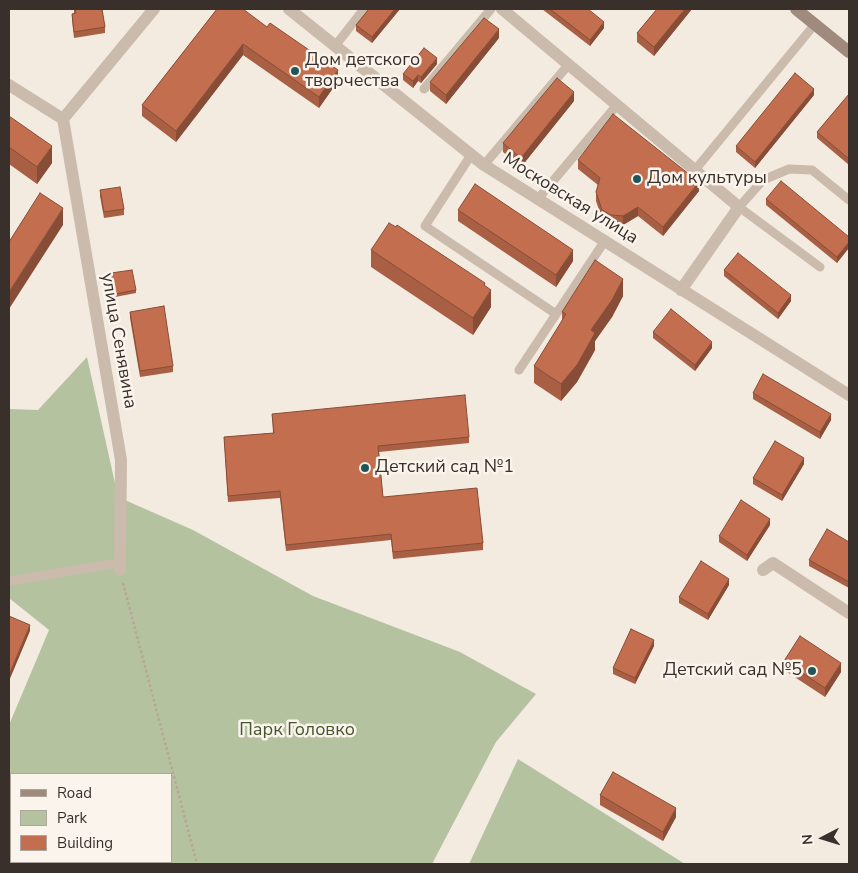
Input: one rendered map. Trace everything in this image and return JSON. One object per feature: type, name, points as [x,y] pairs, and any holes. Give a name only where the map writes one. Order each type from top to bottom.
[{"type":"main road","points":[[796,9],[849,52]]},
{"type":"street","points":[[9,85],[63,119],[154,9]]},
{"type":"street","name":"Московская улица","points":[[289,9],[484,165],[849,394]]},
{"type":"street","points":[[502,9],[739,207],[681,290]]},
{"type":"street","name":"улица Сенявина","points":[[63,119],[121,460],[120,566]]},
{"type":"street","points":[[763,570],[773,562],[849,613]]},
{"type":"lane","points":[[335,46],[364,9]]},
{"type":"lane","points":[[424,89],[491,9]]},
{"type":"lane","points":[[695,170],[815,24]]},
{"type":"lane","points":[[484,165],[569,64]]},
{"type":"lane","points":[[537,200],[617,105]]},
{"type":"lane","points":[[472,155],[424,226],[556,314]]},
{"type":"lane","points":[[820,267],[739,207],[763,180],[789,169],[812,170],[849,200]]},
{"type":"lane","points":[[519,370],[604,242]]},
{"type":"lane","points":[[9,582],[120,566]]},
{"type":"path","points":[[120,566],[197,864]]},
{"type":"green space","name":"Парк Головко","points":[[87,357],[118,497],[193,530],[313,596],[460,652],[536,694],[496,742],[432,864],[9,864],[9,725],[49,630],[9,598],[9,409],[38,410]]},
{"type":"green space","points":[[518,759],[685,864],[469,864]]},
{"type":"building","points":[[75,9],[102,9],[105,27],[74,32],[72,14],[76,13]]},
{"type":"building","points":[[217,9],[243,9],[267,27],[270,23],[338,70],[319,97],[243,44],[176,131],[142,105]]},
{"type":"building","points":[[369,9],[395,9],[372,37],[356,25]]},
{"type":"building","points":[[550,9],[588,9],[604,22],[590,40]]},
{"type":"building","points":[[657,9],[685,9],[654,47],[637,33]]},
{"type":"building","points":[[484,18],[499,29],[446,95],[430,82]]},
{"type":"building","points":[[424,48],[437,58],[421,77],[418,75],[413,81],[403,74]]},
{"type":"building","points":[[795,73],[814,89],[755,162],[736,146]]},
{"type":"building","points":[[557,78],[574,92],[521,158],[503,143]]},
{"type":"building","points":[[849,94],[849,159],[817,132]]},
{"type":"building","name":"Дом культуры","points":[[613,114],[699,182],[663,227],[638,207],[623,216],[611,215],[602,210],[596,192],[600,178],[578,160]]},
{"type":"building","points":[[9,116],[52,146],[37,167],[9,147]]},
{"type":"building","points":[[781,181],[849,237],[849,242],[837,257],[766,199]]},
{"type":"building","points":[[475,184],[573,250],[556,275],[458,210]]},
{"type":"building","points":[[120,187],[124,209],[104,212],[100,190]]},
{"type":"building","points":[[40,193],[63,208],[9,292],[9,242]]},
{"type":"building","points":[[389,223],[396,227],[397,225],[485,283],[484,285],[491,290],[473,318],[371,250]]},
{"type":"building","points":[[738,253],[791,295],[778,313],[724,270]]},
{"type":"building","points":[[595,260],[623,279],[612,300],[591,330],[595,333],[577,365],[561,384],[534,366],[566,314],[562,312]]},
{"type":"building","points":[[132,270],[136,290],[115,294],[111,273]]},
{"type":"building","points":[[164,306],[173,366],[140,371],[130,312]]},
{"type":"building","points":[[671,309],[712,342],[695,365],[653,332]]},
{"type":"building","points":[[763,374],[831,414],[820,432],[753,393]]},
{"type":"building","points":[[465,395],[469,437],[378,446],[383,497],[477,488],[483,543],[393,552],[391,534],[286,545],[280,491],[228,496],[224,437],[274,433],[272,414]]},
{"type":"building","points":[[775,441],[804,458],[782,495],[753,478]]},
{"type":"building","points":[[741,500],[770,519],[747,555],[719,536]]},
{"type":"building","points":[[827,529],[849,542],[849,582],[809,560]]},
{"type":"building","points":[[701,561],[729,579],[708,614],[679,597]]},
{"type":"building","points":[[9,616],[30,625],[9,675]]},
{"type":"building","points":[[631,629],[654,640],[635,678],[613,668]]},
{"type":"building","name":"Детский сад №5","points":[[800,636],[841,663],[825,688],[784,661]]},
{"type":"building","points":[[613,772],[676,808],[663,832],[600,795]]},
{"type":"place","name":"Дом детского творчества","points":[[295,71]]},
{"type":"place","name":"Дом культуры","points":[[637,179]]},
{"type":"place","name":"Детский сад №1","points":[[365,468]]},
{"type":"place","name":"Детский сад №5","points":[[812,671]]}]
